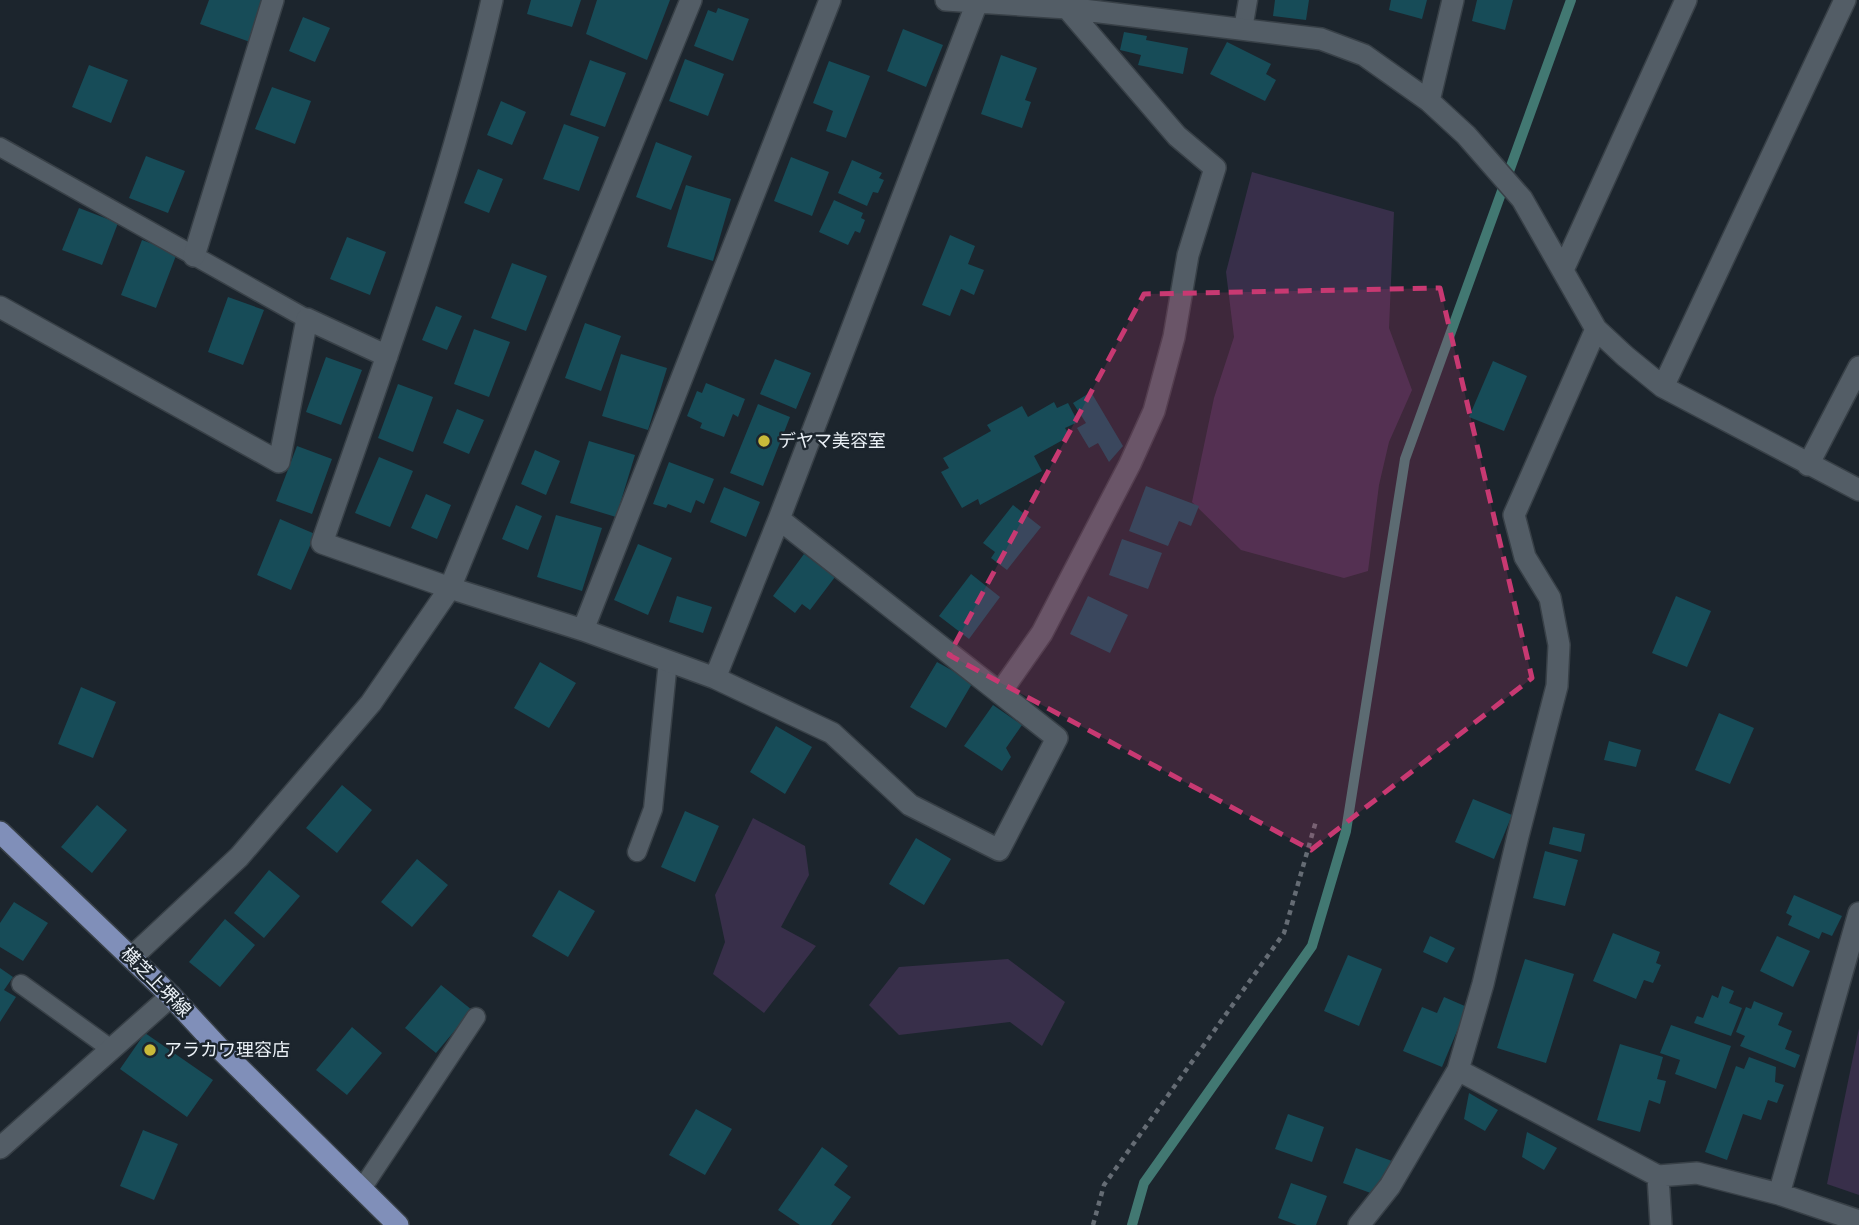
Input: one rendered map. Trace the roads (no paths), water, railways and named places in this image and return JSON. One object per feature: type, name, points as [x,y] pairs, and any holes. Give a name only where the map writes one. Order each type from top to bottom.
[{"type":"main road","name":"横芝上堺線","points":[[3,840],[132,957],[221,1050],[398,1225]]},
{"type":"street","points":[[194,256],[273,0]]},
{"type":"street","points":[[492,0],[477,65],[387,356],[322,543],[450,588],[583,630],[715,678],[832,733],[910,805],[999,850],[1057,738],[779,519]]},
{"type":"street","points":[[132,957],[248,846],[371,703],[450,588],[691,0]]},
{"type":"street","points":[[583,630],[830,0]]},
{"type":"street","points":[[946,0],[1068,4],[1321,39],[1364,55],[1429,101],[1466,135],[1522,200],[1596,329],[1663,387],[1859,490]]},
{"type":"street","points":[[1429,101],[1453,0]]},
{"type":"street","points":[[1563,270],[1686,0]]},
{"type":"street","points":[[1663,387],[1845,0]]},
{"type":"street","points":[[715,678],[779,519],[977,1]]},
{"type":"street","points":[[1000,693],[1042,634],[1130,464],[1154,411],[1174,337],[1188,255],[1215,168],[1177,136],[1068,4]]},
{"type":"street","points":[[0,307],[279,462],[307,318],[387,356]]},
{"type":"street","points":[[1359,1225],[1390,1186],[1458,1070],[1483,984],[1518,836],[1558,686],[1559,645],[1550,598],[1525,557],[1514,515],[1596,329]]},
{"type":"street","points":[[1808,465],[1859,367]]},
{"type":"street","points":[[1779,1194],[1859,913]]},
{"type":"street","points":[[0,1147],[171,996]]},
{"type":"street","points":[[1458,1070],[1658,1176],[1697,1173],[1779,1194],[1859,1221]]},
{"type":"street","points":[[1658,1176],[1661,1225]]},
{"type":"lane","points":[[1243,29],[1248,0]]},
{"type":"lane","points":[[0,147],[307,318]]},
{"type":"lane","points":[[637,852],[653,808],[668,661]]},
{"type":"lane","points":[[21,984],[111,1049]]},
{"type":"lane","points":[[361,1190],[476,1017]]},
{"type":"waterway","points":[[1132,1225],[1144,1183],[1312,946],[1346,831],[1405,459],[1571,0]]},
{"type":"place","name":"デヤマ美容室","points":[[764,441]]},
{"type":"place","name":"アラカワ理容店","points":[[150,1050]]}]
